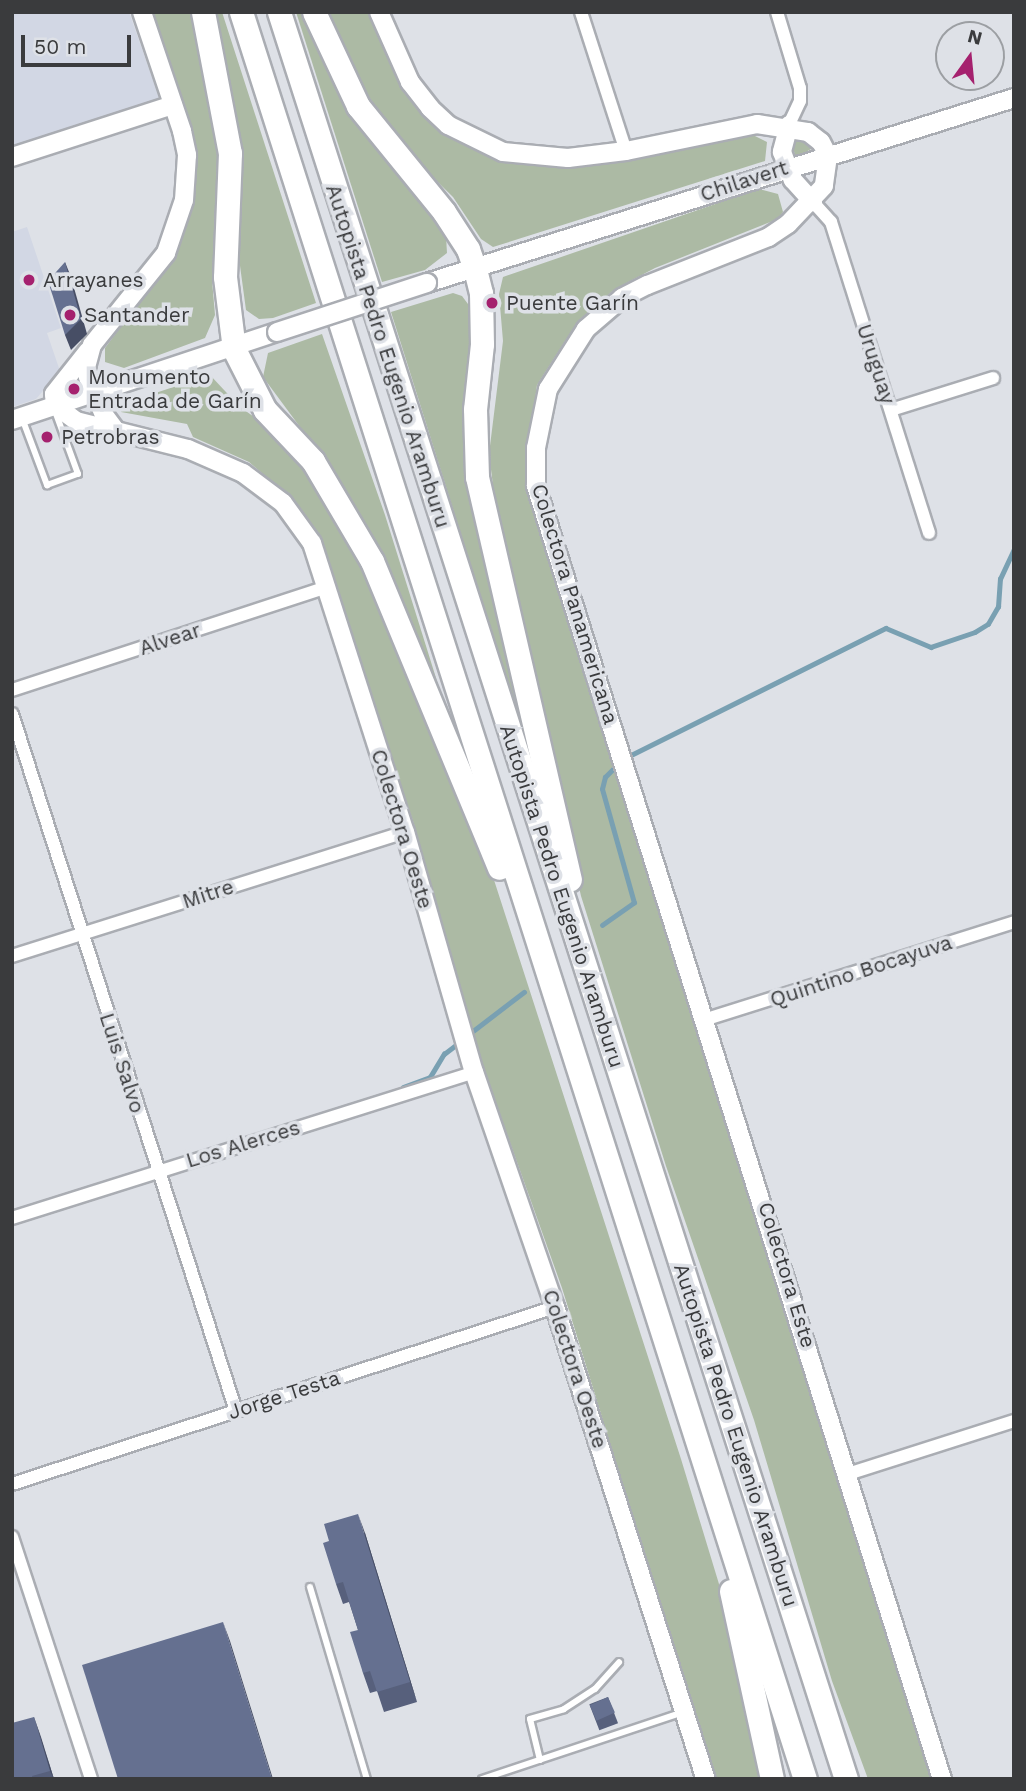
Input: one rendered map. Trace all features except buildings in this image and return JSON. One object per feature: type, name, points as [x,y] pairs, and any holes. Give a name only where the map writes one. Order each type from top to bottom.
[{"type":"highway","points":[[203,12],[230,153],[225,289],[234,349],[265,410],[313,461],[372,561],[559,1013]]},
{"type":"highway","name":"Autopista Pedro Eugenio Aramburu","points":[[241,12],[805,1779]]},
{"type":"highway","name":"Autopista Pedro Eugenio Aramburu","points":[[279,12],[846,1779]]},
{"type":"highway","points":[[314,12],[358,106],[444,212],[468,249],[475,269],[481,293],[482,344],[475,409],[477,477],[600,1016]]},
{"type":"highway","points":[[663,1338],[734,1604],[772,1779]]},
{"type":"highway","points":[[762,1512],[860,1779]]},
{"type":"street","points":[[54,406],[54,394],[146,283],[178,226],[187,155],[142,12]]},
{"type":"street","points":[[379,12],[388,40],[410,82],[430,108],[476,142],[532,157],[626,151],[727,127],[789,125],[815,137],[828,156],[824,186],[813,202],[801,193],[788,166],[782,138],[789,125],[796,114],[800,88],[777,12]]},
{"type":"street","points":[[581,12],[626,151]]},
{"type":"street","name":"Chilavert","points":[[475,269],[788,166],[1014,98]]},
{"type":"street","points":[[12,157],[173,105]]},
{"type":"street","name":"Uruguay","points":[[813,202],[831,222],[929,533]]},
{"type":"street","name":"Colectora Panamericana","points":[[626,772],[536,486],[539,420],[548,390],[573,344],[622,298],[769,237],[813,202]]},
{"type":"street","points":[[17,418],[475,269]]},
{"type":"street","points":[[92,345],[86,367],[94,392],[116,431]]},
{"type":"street","points":[[891,410],[993,378]]},
{"type":"street","name":"Colectora Oeste","points":[[54,406],[76,421],[188,449],[260,484],[283,503],[300,524],[328,587],[405,832],[474,1072],[555,1307],[706,1779]]},
{"type":"street","name":"Alvear","points":[[12,691],[328,587]]},
{"type":"street","name":"Luis Salvo","points":[[12,714],[80,935],[236,1411]]},
{"type":"street","name":"Colectora Este","points":[[626,772],[708,1019],[943,1779]]},
{"type":"street","name":"Mitre","points":[[12,956],[405,832]]},
{"type":"street","name":"Quintino Bocayuva","points":[[708,1019],[1014,922]]},
{"type":"street","name":"Los Alerces","points":[[12,1218],[474,1072]]},
{"type":"street","name":"Jorge Testa","points":[[12,1484],[555,1307]]},
{"type":"street","points":[[848,1474],[1014,1421]]},
{"type":"street","points":[[12,1537],[91,1779]]},
{"type":"lane","points":[[17,418],[47,485],[78,474],[54,406]]},
{"type":"lane","points":[[310,1587],[367,1779]]},
{"type":"lane","points":[[540,1760],[530,1718],[564,1709],[585,1696],[620,1662]]},
{"type":"lane","points":[[482,1779],[685,1712]]},
{"type":"shaded area","points":[[12,12],[129,12],[160,100],[12,146]]},
{"type":"shaded area","name":"Arrayanes","points":[[27,227],[61,328],[47,333],[60,371],[36,399],[12,407],[12,232]]},
{"type":"green space","points":[[150,12],[195,12],[223,137],[221,234],[212,280],[215,315],[205,338],[124,368],[105,362],[105,348],[168,263],[187,223],[198,156]]},
{"type":"green space","points":[[207,12],[222,12],[316,303],[273,318],[259,319],[246,310],[238,251],[238,166]]},
{"type":"green space","points":[[296,12],[307,12],[446,236],[447,253],[425,270],[382,282]]},
{"type":"green space","points":[[324,12],[372,12],[405,93],[426,118],[494,157],[551,164],[616,159],[671,151],[722,134],[749,133],[767,142],[765,161],[493,247],[481,239],[453,197],[403,148],[345,61]]},
{"type":"green space","points":[[790,139],[808,141],[811,149],[796,158]]},
{"type":"green space","points":[[759,189],[778,194],[783,212],[778,219],[655,268],[615,289],[578,321],[537,385],[525,476],[935,1779],[868,1779],[832,1681],[754,1420],[666,1166],[581,896],[498,524],[489,454],[503,341],[499,294],[503,277]]},
{"type":"green space","points":[[453,293],[462,296],[471,308],[470,428],[530,733],[516,709],[391,312]]},
{"type":"green space","points":[[322,334],[385,515],[457,745],[363,521],[337,477],[263,377],[268,353]]},
{"type":"green space","points":[[210,375],[240,407],[291,443],[352,532],[484,849],[719,1584],[765,1779],[714,1779],[562,1288],[466,1019],[414,824],[322,550],[284,492],[249,462],[193,437],[187,424],[121,412],[122,404]]},
{"type":"waterway","points":[[627,757],[886,628],[931,647],[975,632],[988,624],[998,607],[1000,579],[1014,549]]},
{"type":"waterway","points":[[602,925],[634,903],[602,789],[605,777],[618,764]]},
{"type":"waterway","points":[[469,1034],[524,992]]},
{"type":"waterway","points":[[403,1087],[430,1077],[444,1054],[460,1042]]},
{"type":"place","name":"Arrayanes","points":[[29,280]]},
{"type":"place","name":"Puente Garín","points":[[492,303]]},
{"type":"place","name":"Santander","points":[[70,315]]},
{"type":"place","name":"Monumento Entrada de Garín","points":[[74,389]]},
{"type":"place","name":"Petrobras","points":[[47,437]]}]
